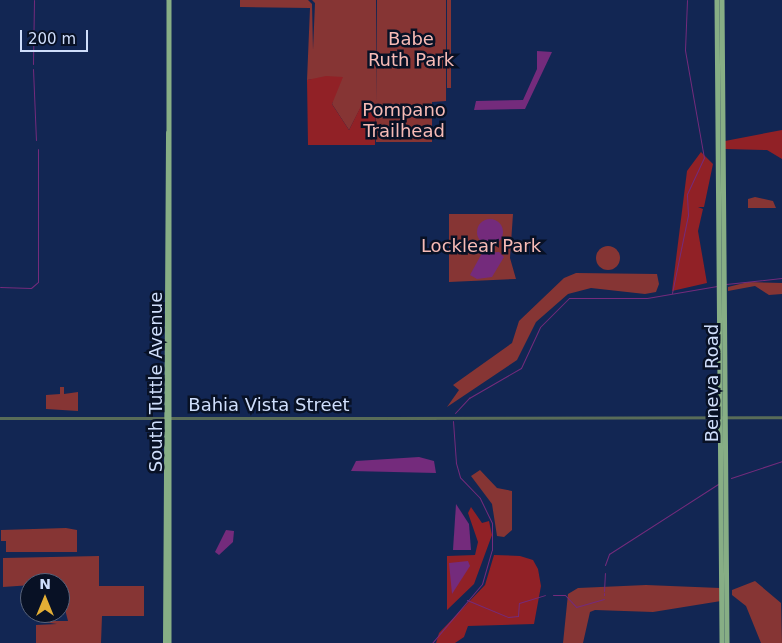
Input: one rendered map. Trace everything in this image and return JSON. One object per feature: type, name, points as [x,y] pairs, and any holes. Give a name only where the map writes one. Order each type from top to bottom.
[{"type":"main road","name":"South Tuttle Avenue","points":[[167,643],[168,0]]},
{"type":"main road","points":[[717,0],[719,124]]},
{"type":"main road","points":[[719,124],[722,0]]},
{"type":"main road","name":"Beneva Road","points":[[719,124],[724,274],[727,643]]},
{"type":"main road","name":"Beneva Road","points":[[722,643],[725,540]]},
{"type":"street","name":"Bahia Vista Street","points":[[0,418],[782,417]]},
{"type":"green space","points":[[240,0],[308,0],[312,4],[313,50],[315,3],[312,0],[376,0],[376,103],[377,0],[446,0],[446,101],[432,102],[432,142],[376,142],[376,104],[364,101],[349,130],[332,104],[334,94],[315,79],[307,80],[310,8],[240,7]]},
{"type":"green space","points":[[447,0],[451,0],[451,88],[447,88]]},
{"type":"green space","points":[[755,197],[773,201],[776,208],[748,208],[748,199]]},
{"type":"green space","name":"Locklear Park","points":[[449,214],[513,214],[510,258],[516,279],[449,282]]},
{"type":"green space","points":[[608,246],[617,249],[620,258],[617,267],[608,270],[599,267],[596,258],[599,249]]},
{"type":"green space","points":[[576,273],[657,274],[659,284],[656,292],[645,294],[591,288],[568,294],[536,322],[517,360],[447,407],[459,390],[453,385],[512,343],[519,321],[564,278]]},
{"type":"green space","points":[[748,282],[782,283],[782,294],[769,295],[755,286],[728,291],[728,287]]},
{"type":"green space","points":[[60,387],[64,387],[64,394],[78,392],[78,411],[46,409],[46,395],[60,394]]},
{"type":"green space","points":[[480,470],[497,488],[512,491],[512,530],[504,537],[497,536],[492,504],[471,476]]},
{"type":"green space","points":[[66,528],[77,530],[77,552],[6,552],[6,541],[1,541],[1,530]]},
{"type":"green space","points":[[99,556],[99,586],[144,586],[144,616],[102,616],[101,643],[36,643],[36,625],[70,623],[70,573],[20,573],[20,586],[3,587],[3,558]]},
{"type":"green space","points":[[755,581],[781,603],[782,643],[761,643],[746,606],[732,595],[732,590]]},
{"type":"green space","points":[[646,585],[720,588],[721,601],[653,612],[595,610],[590,612],[583,643],[563,643],[568,594],[578,588]]},
{"type":"shaded area","points":[[537,51],[552,52],[525,109],[474,110],[476,101],[523,100],[537,69]]},
{"type":"shaded area","points":[[326,76],[343,77],[332,104],[349,130],[364,100],[376,104],[375,145],[308,145],[307,80]]},
{"type":"shaded area","points":[[782,130],[782,159],[767,150],[725,149],[725,141]]},
{"type":"shaded area","points":[[701,152],[713,164],[704,207],[698,207],[703,209],[698,231],[707,283],[672,291],[687,171]]},
{"type":"shaded area","points":[[490,219],[499,223],[503,232],[499,241],[490,245],[481,241],[477,232],[481,223]]},
{"type":"shaded area","points":[[499,252],[504,257],[492,277],[477,279],[470,275],[482,253]]},
{"type":"shaded area","points":[[419,457],[434,461],[436,473],[351,471],[356,461]]},
{"type":"shaded area","points":[[456,504],[469,524],[471,550],[453,550]]},
{"type":"shaded area","points":[[471,507],[482,523],[489,521],[492,535],[474,584],[447,610],[447,556],[475,555],[478,542],[468,513]]},
{"type":"shaded area","points":[[226,530],[234,531],[233,542],[219,555],[215,552]]},
{"type":"shaded area","points":[[494,555],[520,556],[533,560],[538,569],[541,586],[534,624],[468,626],[464,637],[455,643],[436,643],[439,633],[485,585]]},
{"type":"shaded area","points":[[468,561],[470,566],[452,594],[449,563]]},
{"type":"waterway","points":[[33,64],[34,0]]},
{"type":"waterway","points":[[672,293],[688,215],[687,194],[704,158],[685,50],[687,0]]},
{"type":"waterway","points":[[33,69],[36,140]]},
{"type":"waterway","points":[[0,287],[31,288],[38,282],[38,149]]},
{"type":"waterway","points":[[726,284],[782,278]]},
{"type":"waterway","points":[[455,413],[469,398],[521,368],[540,327],[569,298],[647,298],[717,286]]},
{"type":"waterway","points":[[432,643],[482,584],[492,550],[492,523],[480,498],[460,477],[456,463],[453,421]]},
{"type":"waterway","points":[[731,478],[782,461]]},
{"type":"waterway","points":[[605,565],[609,554],[718,484]]},
{"type":"waterway","points":[[604,591],[605,573]]},
{"type":"waterway","points":[[467,600],[508,617],[518,616],[519,603],[545,595]]},
{"type":"waterway","points":[[553,595],[565,595],[576,607],[604,599]]},
{"type":"park label","name":"Babe Ruth Park","points":[[411,50]]},
{"type":"park label","name":"Pompano Trailhead","points":[[404,121]]}]
